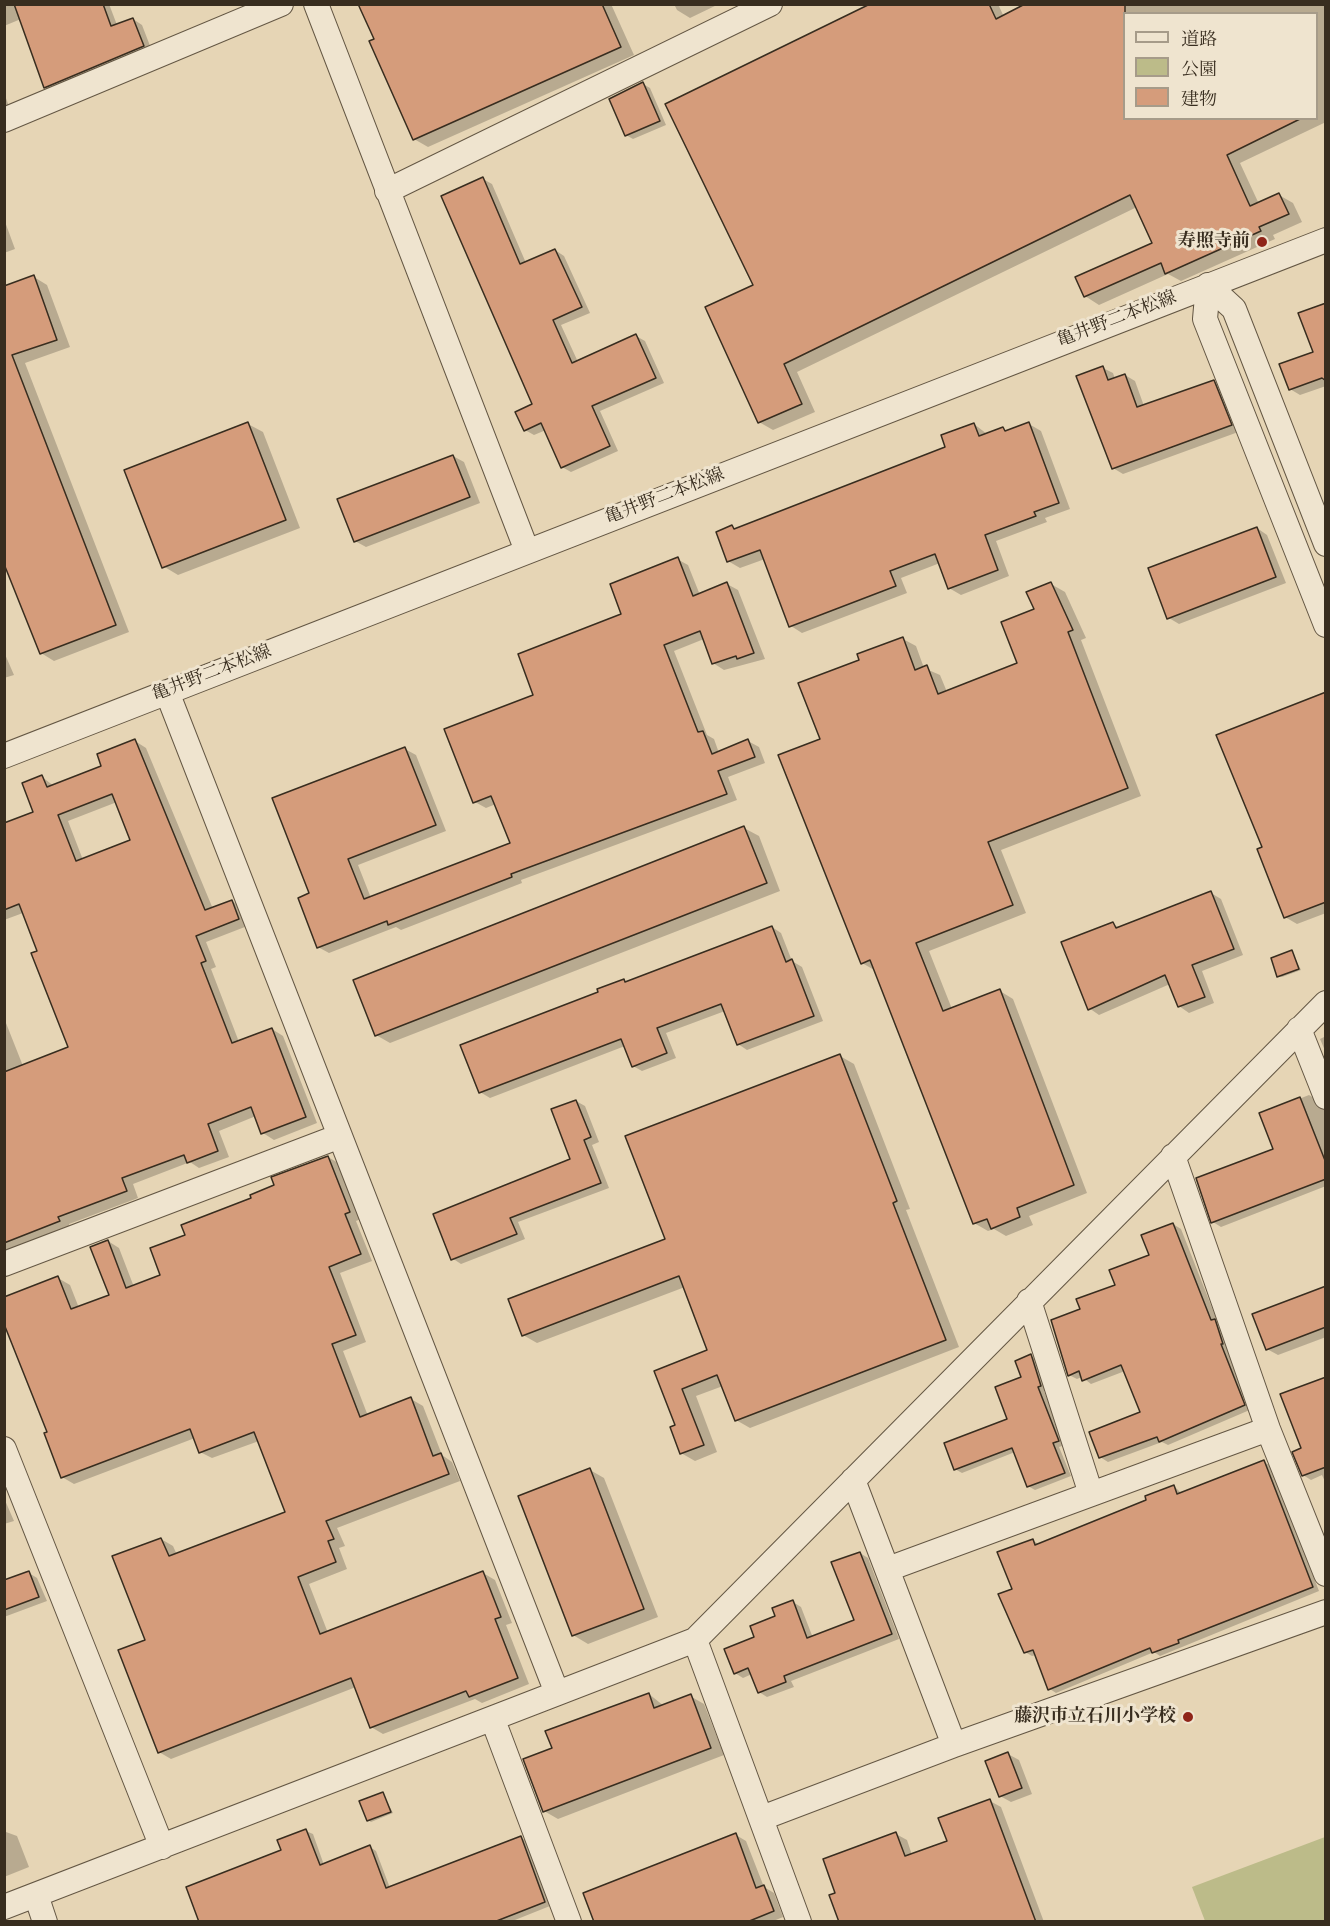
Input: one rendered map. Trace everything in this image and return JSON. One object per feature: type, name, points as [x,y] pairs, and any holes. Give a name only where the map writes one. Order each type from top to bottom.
[{"type":"street","points":[[4,120],[281,4]]},
{"type":"street","points":[[316,4],[527,551]]},
{"type":"street","points":[[387,191],[770,4]]},
{"type":"street","name":"亀井野二本松線","points":[[4,756],[1326,240]]},
{"type":"street","points":[[1209,285],[1234,309],[1320,514],[1326,544]]},
{"type":"street","points":[[1209,285],[1205,320],[1326,625]]},
{"type":"street","points":[[1288,527],[1320,514]]},
{"type":"street","points":[[166,692],[557,1693]]},
{"type":"street","points":[[4,1906],[493,1720],[695,1640],[1326,1003]]},
{"type":"street","points":[[1299,1029],[1326,1097]]},
{"type":"street","points":[[4,1264],[340,1136]]},
{"type":"street","points":[[1173,1156],[1268,1429],[1326,1574]]},
{"type":"street","points":[[1029,1301],[1091,1494]]},
{"type":"street","points":[[888,1569],[1268,1429]]},
{"type":"street","points":[[4,1449],[162,1847]]},
{"type":"street","points":[[853,1480],[954,1745]]},
{"type":"street","points":[[762,1818],[954,1745],[1326,1612]]},
{"type":"street","points":[[695,1640],[799,1922]]},
{"type":"street","points":[[493,1720],[568,1921]]},
{"type":"street","points":[[36,1895],[45,1922]]},
{"type":"green space","points":[[1325,1837],[1325,1921],[1205,1921],[1192,1887]]},
{"type":"building","points":[[14,4],[103,4],[111,26],[133,18],[144,46],[44,88]]},
{"type":"building","points":[[358,4],[602,4],[621,47],[413,140],[369,41],[374,39]]},
{"type":"building","points":[[870,4],[989,4],[996,19],[1025,4],[1125,4],[1125,12],[1123,12],[1123,120],[1298,120],[1227,155],[1250,206],[1279,193],[1289,214],[1259,227],[1261,231],[1165,274],[1161,263],[1084,297],[1075,277],[1152,243],[1130,195],[784,364],[802,404],[758,423],[705,307],[753,285],[665,104]]},
{"type":"building","points":[[643,82],[660,121],[625,136],[609,99]]},
{"type":"building","points":[[483,177],[520,264],[555,249],[582,307],[553,320],[572,363],[636,334],[656,378],[592,406],[610,446],[561,468],[541,423],[524,431],[515,412],[532,404],[441,196]]},
{"type":"building","points":[[34,275],[57,340],[12,355],[116,625],[40,654],[4,564],[4,286]]},
{"type":"building","points":[[1326,303],[1326,381],[1322,378],[1289,390],[1279,364],[1313,352],[1298,313]]},
{"type":"building","points":[[1103,366],[1108,380],[1125,374],[1137,407],[1214,380],[1232,425],[1112,469],[1076,376]]},
{"type":"building","points":[[248,422],[286,520],[162,568],[124,470]]},
{"type":"building","points":[[1029,422],[1059,503],[1034,512],[1036,516],[985,535],[998,570],[948,589],[935,554],[890,571],[896,586],[789,627],[760,550],[727,562],[716,532],[732,525],[734,529],[945,447],[941,435],[974,423],[979,436],[1003,427],[1005,431]]},
{"type":"building","points":[[453,455],[470,497],[354,542],[337,499]]},
{"type":"building","points":[[1257,527],[1276,577],[1167,619],[1148,568]]},
{"type":"building","points":[[678,557],[693,596],[727,582],[754,653],[712,664],[700,631],[664,645],[698,732],[703,731],[712,754],[748,739],[755,757],[718,771],[727,794],[511,874],[512,877],[388,925],[387,921],[317,948],[298,898],[309,893],[272,798],[405,747],[436,825],[348,859],[364,899],[510,843],[491,796],[473,803],[444,729],[533,695],[518,654],[621,614],[610,584]]},
{"type":"building","points":[[1051,582],[1073,630],[1068,632],[1128,788],[988,842],[1013,905],[916,943],[943,1011],[1000,989],[1074,1185],[1017,1208],[1020,1217],[991,1229],[987,1219],[973,1224],[870,960],[861,964],[778,755],[820,739],[798,683],[859,660],[857,654],[903,637],[915,670],[927,665],[938,694],[1017,663],[1001,622],[1034,609],[1026,592]]},
{"type":"building","points":[[1326,692],[1326,902],[1284,918],[1257,849],[1262,847],[1216,735]]},
{"type":"building","points":[[135,739],[205,910],[232,900],[239,919],[196,936],[206,961],[201,963],[232,1043],[272,1028],[306,1117],[261,1134],[251,1107],[208,1124],[218,1151],[187,1163],[184,1155],[122,1178],[127,1191],[58,1217],[60,1221],[4,1243],[4,1072],[68,1047],[31,953],[37,951],[19,904],[4,910],[4,823],[33,812],[22,783],[42,775],[47,787],[101,766],[97,754]],"holes":[[[112,794],[130,840],[76,861],[58,815]]]},
{"type":"building","points":[[744,826],[767,883],[375,1036],[353,980]]},
{"type":"building","points":[[1211,891],[1234,949],[1192,965],[1205,997],[1178,1007],[1165,975],[1088,1010],[1061,942],[1113,922],[1116,928]]},
{"type":"building","points":[[772,926],[786,962],[792,959],[814,1016],[737,1045],[721,1004],[657,1028],[667,1053],[632,1067],[621,1039],[479,1093],[460,1045],[598,992],[597,989],[624,979],[625,982]]},
{"type":"building","points":[[1292,950],[1299,969],[1277,977],[1271,958]]},
{"type":"building","points":[[840,1054],[897,1201],[893,1203],[946,1340],[735,1421],[717,1375],[682,1389],[704,1445],[680,1454],[670,1427],[675,1425],[654,1371],[707,1350],[679,1276],[522,1336],[508,1299],[665,1239],[625,1136]]},
{"type":"building","points":[[1300,1097],[1326,1163],[1326,1179],[1211,1223],[1196,1178],[1273,1149],[1259,1113]]},
{"type":"building","points":[[576,1100],[591,1137],[584,1140],[601,1183],[510,1218],[517,1234],[451,1260],[433,1214],[570,1159],[551,1109]]},
{"type":"building","points":[[328,1156],[350,1212],[345,1214],[361,1254],[329,1267],[356,1335],[332,1344],[360,1417],[411,1397],[433,1456],[441,1453],[449,1474],[326,1521],[334,1539],[328,1541],[336,1562],[298,1577],[320,1634],[483,1571],[501,1617],[495,1619],[518,1678],[469,1697],[466,1691],[370,1728],[351,1678],[158,1753],[118,1650],[145,1640],[112,1556],[161,1538],[169,1556],[285,1512],[254,1432],[199,1453],[190,1429],[61,1478],[44,1433],[47,1432],[4,1324],[4,1297],[58,1276],[71,1309],[109,1295],[90,1247],[108,1240],[126,1288],[160,1275],[150,1248],[185,1235],[181,1225],[251,1198],[250,1195],[274,1185],[271,1177]]},
{"type":"building","points":[[1173,1223],[1211,1320],[1215,1319],[1223,1344],[1221,1344],[1245,1405],[1159,1442],[1157,1437],[1099,1458],[1089,1432],[1140,1412],[1121,1365],[1082,1381],[1079,1371],[1068,1376],[1051,1320],[1080,1309],[1076,1299],[1115,1285],[1109,1270],[1149,1255],[1141,1235]]},
{"type":"building","points":[[1326,1286],[1326,1327],[1266,1350],[1252,1314]]},
{"type":"building","points":[[1031,1354],[1041,1386],[1038,1387],[1059,1441],[1053,1443],[1065,1473],[1027,1487],[1012,1448],[954,1470],[944,1443],[1007,1419],[995,1387],[1021,1377],[1015,1361]]},
{"type":"building","points":[[1326,1377],[1326,1467],[1302,1476],[1292,1452],[1301,1448],[1280,1394]]},
{"type":"building","points":[[1264,1460],[1313,1587],[1178,1640],[1179,1643],[1152,1653],[1150,1648],[1048,1690],[1033,1650],[1024,1653],[998,1594],[1012,1589],[997,1552],[1033,1539],[1035,1545],[1146,1500],[1145,1496],[1174,1485],[1177,1494]]},
{"type":"building","points":[[590,1468],[644,1609],[572,1636],[518,1496]]},
{"type":"building","points":[[860,1552],[892,1634],[784,1676],[786,1682],[758,1693],[748,1668],[734,1674],[724,1649],[754,1637],[750,1626],[775,1616],[772,1608],[793,1600],[807,1638],[854,1620],[831,1562]]},
{"type":"building","points":[[29,1571],[39,1597],[4,1610],[4,1580]]},
{"type":"building","points":[[649,1693],[654,1708],[691,1694],[711,1748],[543,1812],[523,1759],[552,1748],[545,1731]]},
{"type":"building","points":[[1008,1752],[1022,1788],[999,1797],[985,1761]]},
{"type":"building","points":[[383,1792],[391,1812],[367,1821],[359,1801]]},
{"type":"building","points":[[990,1799],[1036,1922],[839,1922],[829,1895],[835,1893],[823,1859],[896,1832],[905,1856],[947,1841],[938,1818]]},
{"type":"building","points":[[306,1829],[320,1865],[370,1845],[386,1888],[521,1836],[545,1902],[494,1922],[199,1922],[186,1887],[281,1850],[277,1840]]},
{"type":"building","points":[[736,1833],[756,1888],[764,1885],[774,1911],[747,1922],[594,1922],[583,1893]]},
{"type":"place","name":"寿照寺前","points":[[1262,242]]},
{"type":"place","name":"藤沢市立石川小学校","points":[[1188,1717]]}]
